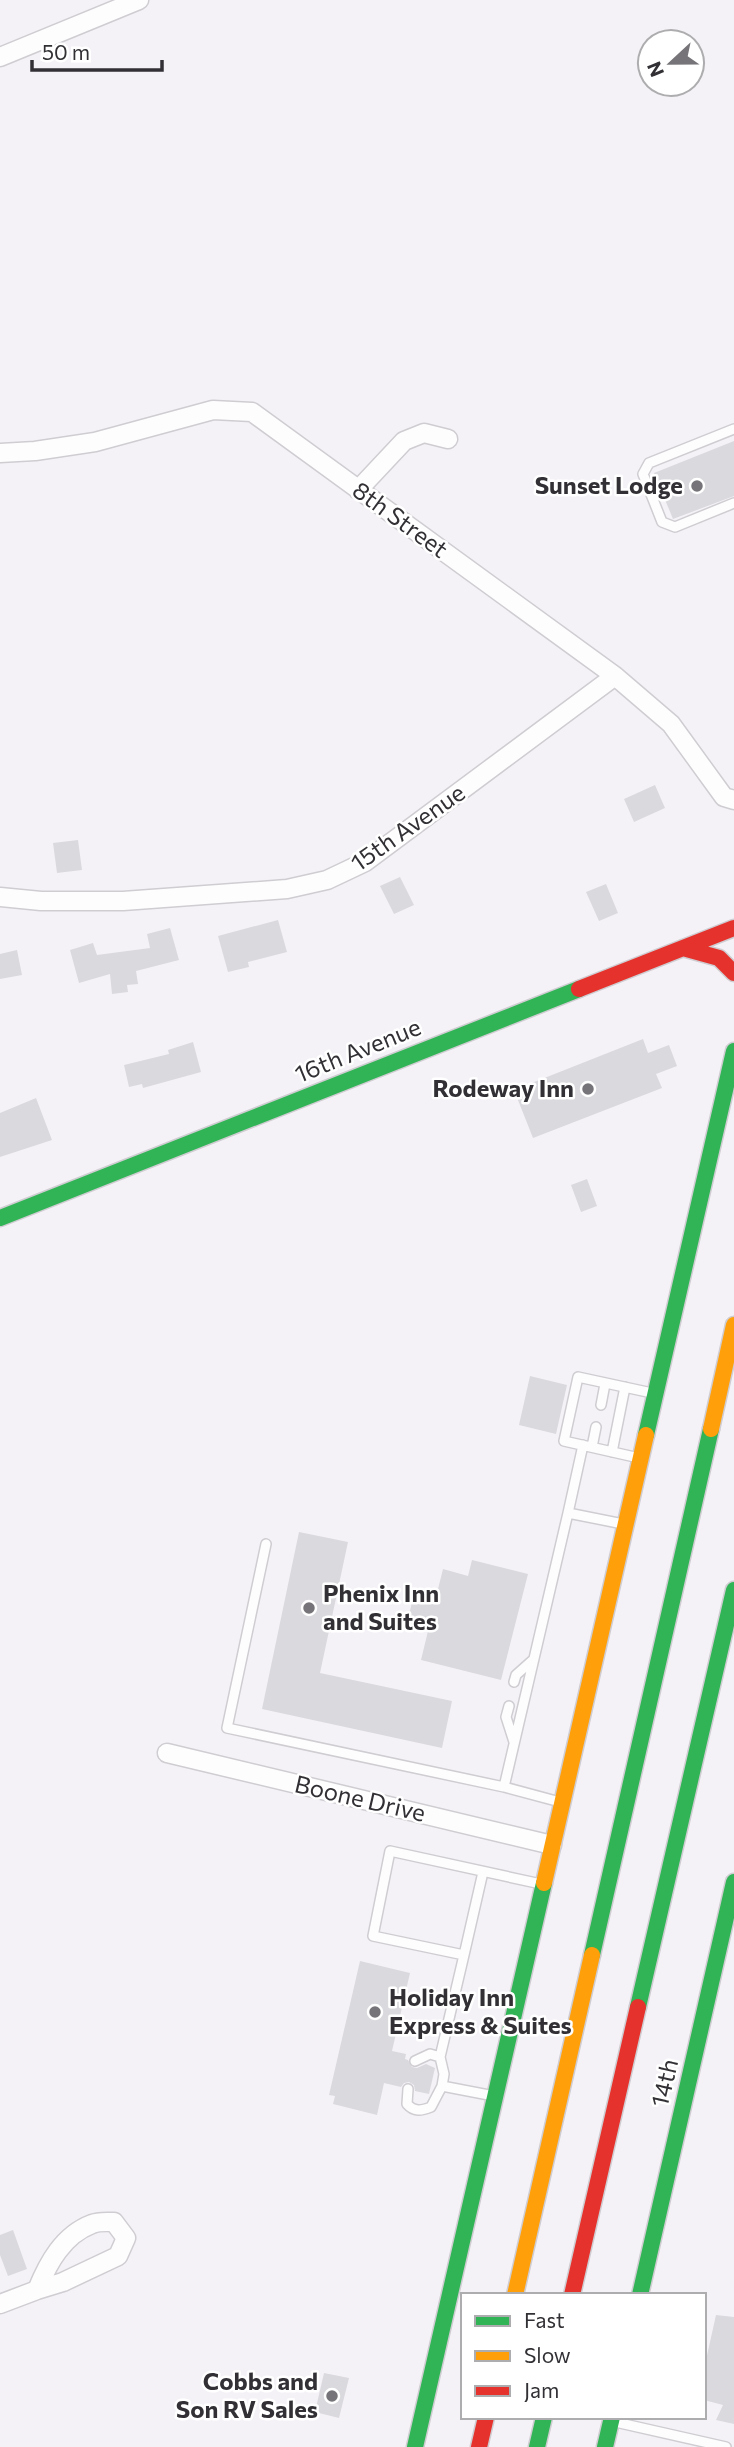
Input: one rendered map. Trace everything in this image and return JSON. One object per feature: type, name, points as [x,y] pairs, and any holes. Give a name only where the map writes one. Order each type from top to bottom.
[{"type":"main road","name":"16th Avenue","points":[[0,1218],[734,928]]},
{"type":"main road","points":[[683,948],[719,958],[734,973]]},
{"type":"main road","points":[[415,2447],[734,1051]]},
{"type":"main road","points":[[515,2293],[734,1325]]},
{"type":"main road","points":[[572,2293],[734,1590]]},
{"type":"main road","name":"14th","points":[[640,2293],[734,1882]]},
{"type":"main road","points":[[479,2447],[486,2419]]},
{"type":"main road","points":[[537,2447],[544,2419]]},
{"type":"main road","points":[[605,2447],[612,2419]]},
{"type":"street","points":[[0,57],[139,0]]},
{"type":"street","name":"8th Street","points":[[0,453],[35,452],[95,442],[214,410],[252,412],[615,676],[671,724],[724,797],[734,800]]},
{"type":"street","points":[[358,490],[404,441],[424,433],[448,439]]},
{"type":"street","name":"15th Avenue","points":[[0,897],[41,901],[123,901],[287,889],[327,880],[365,862],[387,847],[615,676]]},
{"type":"street","name":"Boone Drive","points":[[167,1753],[552,1845]]},
{"type":"street","points":[[0,2304],[63,2282],[117,2256],[126,2238],[114,2222],[94,2223],[61,2246],[48,2264],[37,2290]]},
{"type":"lane","points":[[734,429],[649,463],[643,474],[662,522],[675,527],[734,503]]},
{"type":"lane","points":[[640,1459],[565,1441],[578,1377],[656,1393]]},
{"type":"lane","points":[[601,1405],[605,1384]]},
{"type":"lane","points":[[612,1452],[625,1387]]},
{"type":"lane","points":[[505,1787],[568,1513],[587,1446],[596,1427]]},
{"type":"lane","points":[[568,1513],[625,1525]]},
{"type":"lane","points":[[266,1544],[227,1728],[505,1787],[562,1802]]},
{"type":"lane","points":[[514,1682],[516,1675],[534,1659]]},
{"type":"lane","points":[[509,1706],[506,1717],[514,1745]]},
{"type":"lane","points":[[464,1955],[373,1936],[390,1852],[543,1885]]},
{"type":"lane","points":[[408,2089],[407,2104],[419,2111],[430,2108],[442,2086],[444,2074],[440,2057],[483,1872]]},
{"type":"lane","points":[[415,2061],[430,2054],[440,2057]]},
{"type":"lane","points":[[442,2086],[495,2097]]},
{"type":"lane","points":[[612,2419],[700,2444],[726,2447]]},
{"type":"building","name":"Sunset Lodge","points":[[734,441],[734,496],[673,519],[654,473]]},
{"type":"building","points":[[655,785],[665,808],[634,822],[624,799]]},
{"type":"building","points":[[78,840],[82,870],[57,873],[53,843]]},
{"type":"building","points":[[400,877],[414,905],[394,914],[380,886]]},
{"type":"building","points":[[606,884],[618,913],[599,921],[586,892]]},
{"type":"building","points":[[278,920],[287,952],[248,962],[249,967],[228,972],[218,936]]},
{"type":"building","points":[[170,928],[179,960],[136,971],[138,984],[127,985],[128,992],[112,994],[110,974],[79,983],[70,950],[93,943],[97,955],[150,948],[147,934]]},
{"type":"building","points":[[17,950],[22,975],[0,979],[0,954]]},
{"type":"building","name":"Rodeway Inn","points":[[643,1039],[648,1053],[669,1045],[677,1066],[656,1074],[662,1088],[533,1138],[514,1090]]},
{"type":"building","points":[[193,1042],[201,1072],[143,1088],[142,1084],[129,1087],[124,1065],[169,1054],[168,1050]]},
{"type":"building","points":[[36,1098],[52,1140],[0,1157],[0,1113]]},
{"type":"building","points":[[587,1179],[597,1206],[581,1212],[571,1185]]},
{"type":"building","points":[[530,1376],[567,1385],[556,1434],[519,1425]]},
{"type":"building","name":"Phenix Inn and Suites","points":[[299,1532],[348,1542],[320,1673],[452,1701],[442,1748],[262,1709]]},
{"type":"building","points":[[472,1560],[528,1574],[501,1680],[421,1660],[428,1631],[406,1626],[414,1595],[435,1601],[443,1569],[468,1576]]},
{"type":"building","name":"Holiday Inn Express & Suites","points":[[360,1961],[410,1973],[392,2051],[406,2054],[405,2059],[412,2067],[426,2064],[435,2068],[429,2094],[415,2091],[414,2085],[409,2082],[401,2087],[384,2083],[377,2115],[333,2104],[335,2096],[329,2095]]},
{"type":"building","points":[[13,2230],[27,2269],[8,2276],[0,2255],[0,2235]]},
{"type":"building","points":[[716,2315],[734,2317],[734,2424],[716,2420],[723,2405],[706,2401],[706,2360]]},
{"type":"building","points":[[324,2373],[349,2378],[339,2418],[315,2412]]},
{"type":"traffic: fast","points":[[0,1218],[579,989]]},
{"type":"traffic: fast","points":[[646,1435],[734,1051]]},
{"type":"traffic: fast","points":[[592,1955],[711,1429]]},
{"type":"traffic: fast","points":[[638,2007],[734,1590]]},
{"type":"traffic: fast","points":[[640,2293],[734,1882]]},
{"type":"traffic: fast","points":[[415,2447],[544,1883]]},
{"type":"traffic: fast","points":[[537,2447],[544,2419]]},
{"type":"traffic: fast","points":[[605,2447],[612,2419]]},
{"type":"traffic: slow","points":[[711,1429],[734,1325]]},
{"type":"traffic: slow","points":[[544,1883],[646,1435]]},
{"type":"traffic: slow","points":[[515,2293],[592,1955]]},
{"type":"traffic: jam","points":[[579,989],[734,928]]},
{"type":"traffic: jam","points":[[683,948],[719,958],[734,973]]},
{"type":"traffic: jam","points":[[572,2293],[638,2007]]},
{"type":"traffic: jam","points":[[479,2447],[486,2419]]},
{"type":"place","name":"Sunset Lodge","points":[[697,486]]},
{"type":"place","name":"Rodeway Inn","points":[[588,1089]]},
{"type":"place","name":"Phenix Inn and Suites","points":[[309,1608]]},
{"type":"place","name":"Holiday Inn Express & Suites","points":[[375,2012]]},
{"type":"place","name":"Cobbs and Son RV Sales","points":[[332,2396]]}]
